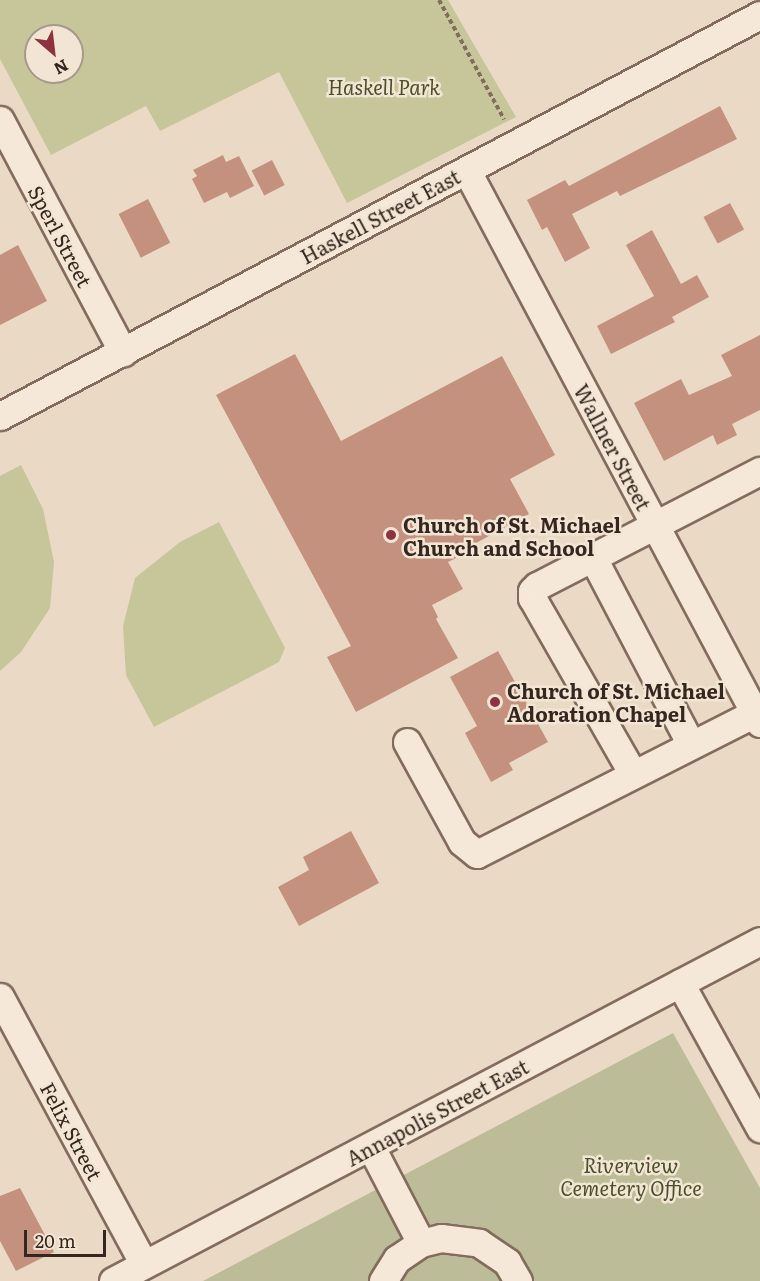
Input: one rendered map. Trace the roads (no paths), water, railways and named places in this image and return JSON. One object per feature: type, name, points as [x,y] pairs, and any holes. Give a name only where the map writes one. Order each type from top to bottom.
[{"type":"street","name":"Haskell Street East","points":[[0,416],[760,15]]},
{"type":"street","name":"Sperl Street","points":[[0,120],[123,352]]},
{"type":"street","name":"Wallner Street","points":[[467,171],[757,718]]},
{"type":"street","points":[[633,774],[532,598],[537,586],[760,471]]},
{"type":"street","points":[[593,558],[690,745]]},
{"type":"street","points":[[407,742],[462,842],[477,854],[690,745],[757,718]]},
{"type":"street","name":"Annapolis Street East","points":[[113,1281],[760,941]]},
{"type":"street","points":[[680,983],[760,1128]]},
{"type":"street","name":"Felix Street","points":[[0,997],[144,1264]]},
{"type":"street","points":[[371,1147],[421,1243]]},
{"type":"street","points":[[383,1281],[398,1259],[421,1243],[441,1238],[478,1243],[507,1262],[518,1281]]},
{"type":"place","name":"Church of St. Michael Church and School","points":[[391,535]]},
{"type":"place","name":"Church of St. Michael Adoration Chapel","points":[[495,702]]},
{"type":"park label","name":"Haskell Park","points":[[384,86]]},
{"type":"park label","name":"Riverview Cemetery Office","points":[[631,1176]]}]
